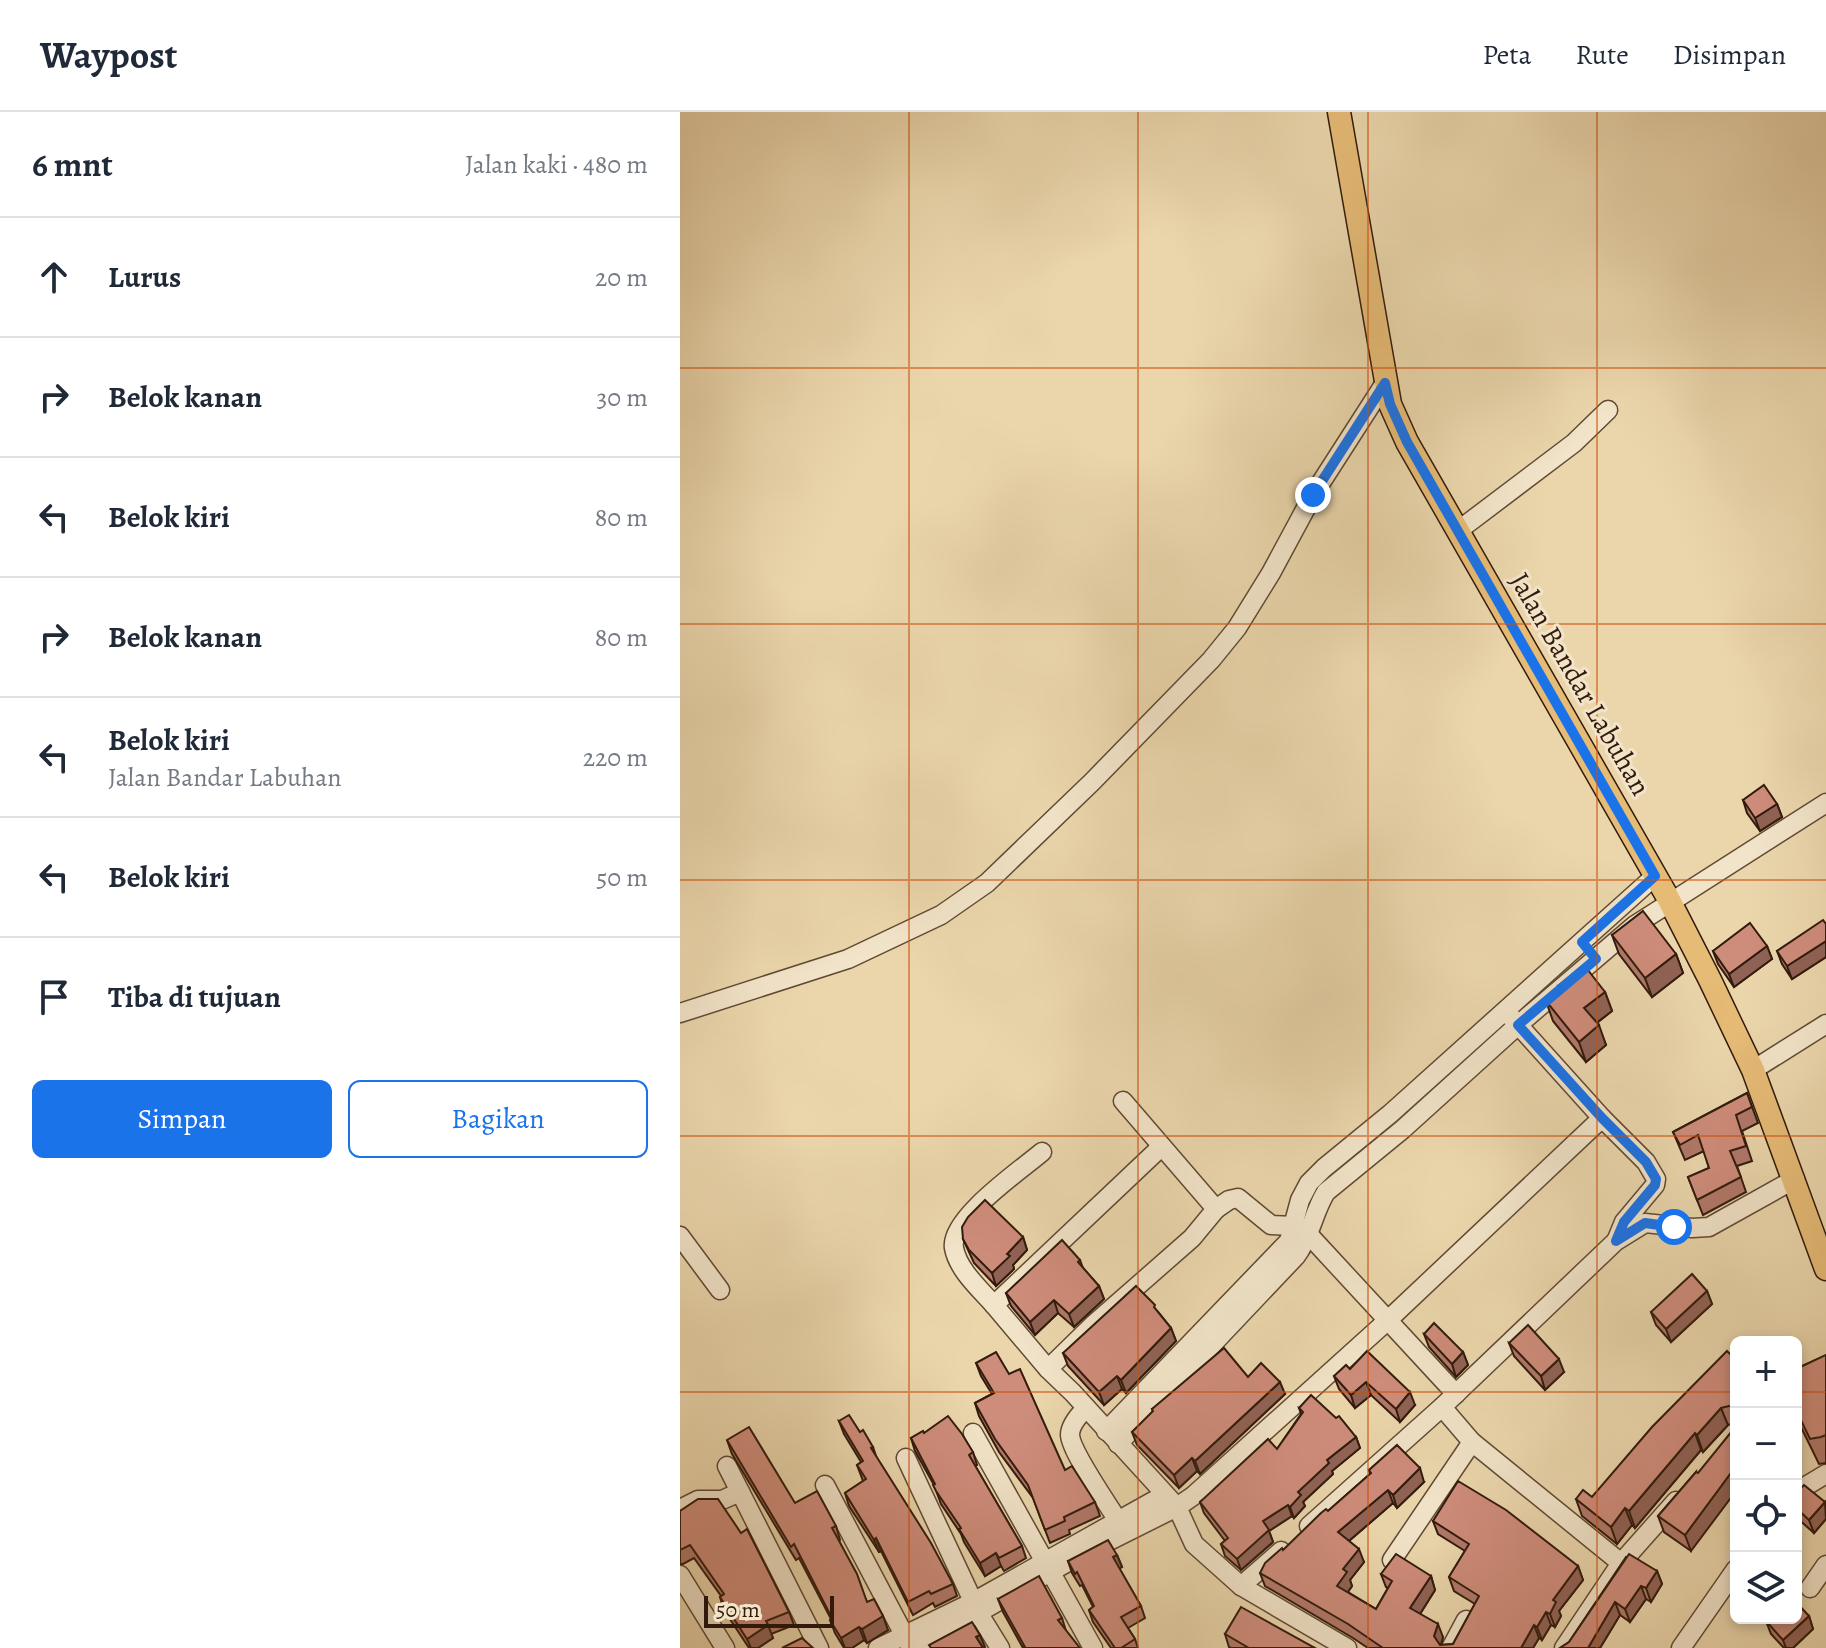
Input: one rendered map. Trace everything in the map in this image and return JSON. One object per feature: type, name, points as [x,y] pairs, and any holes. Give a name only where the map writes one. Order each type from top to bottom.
[{"type":"main road","name":"Jalan Bandar Labuhan","points":[[1339,112],[1390,404],[1407,442],[1670,902],[1753,1070],[1826,1269]]},
{"type":"street","points":[[680,1013],[848,959],[941,915],[987,883],[1092,782],[1211,660],[1237,628],[1313,495],[1385,383]]},
{"type":"street","points":[[1459,530],[1574,443],[1608,410]]},
{"type":"street","points":[[1112,1438],[1290,1251],[1326,1192],[1403,1129],[1635,925],[1826,803]]},
{"type":"street","points":[[1302,1230],[1300,1200],[1317,1176],[1655,876]]},
{"type":"street","points":[[1582,942],[1596,959]]},
{"type":"street","points":[[1504,1009],[1646,1162],[1656,1179],[1655,1185],[1624,1222],[1616,1241]]},
{"type":"street","points":[[1753,1070],[1826,1024]]},
{"type":"street","points":[[1123,1101],[1216,1209]]},
{"type":"street","points":[[878,1648],[911,1644],[1048,1566],[1212,1480],[1387,1321],[1602,1118]]},
{"type":"street","points":[[994,1305],[1161,1147]]},
{"type":"street","points":[[1042,1152],[964,1220],[954,1241],[965,1271],[1048,1369],[1170,1501],[1194,1544],[1241,1586],[1347,1648]]},
{"type":"street","points":[[1241,1586],[1449,1401],[1616,1241],[1645,1223],[1683,1228],[1709,1227],[1795,1179]]},
{"type":"street","points":[[1048,1369],[1192,1238],[1216,1209],[1238,1198],[1271,1225],[1302,1230],[1387,1321],[1449,1401],[1472,1442],[1621,1563]]},
{"type":"street","points":[[680,1236],[720,1290]]},
{"type":"street","points":[[1086,1408],[1078,1416],[1070,1435],[1075,1449],[1118,1521]]},
{"type":"street","points":[[973,1433],[1093,1648]]},
{"type":"street","points":[[1392,1560],[1472,1442]]},
{"type":"street","points":[[906,1458],[976,1608],[1000,1648]]},
{"type":"street","points":[[727,1466],[819,1648]]},
{"type":"street","points":[[1802,1488],[1826,1474]]},
{"type":"street","points":[[1564,1648],[1621,1563],[1691,1483]]},
{"type":"street","points":[[825,1485],[911,1644]]},
{"type":"street","points":[[680,1509],[698,1500],[722,1500],[740,1492]]},
{"type":"street","points":[[1048,1566],[1118,1521],[1170,1501]]},
{"type":"street","points":[[1810,1588],[1826,1565]]},
{"type":"street","points":[[680,1575],[725,1648]]},
{"type":"street","points":[[1681,1648],[1730,1578]]},
{"type":"street","points":[[1451,1648],[1466,1620]]},
{"type":"building","points":[[1764,785],[1777,804],[1755,818],[1743,800]]},
{"type":"building","points":[[1643,911],[1676,954],[1645,978],[1612,935]]},
{"type":"building","points":[[1823,920],[1826,924],[1826,941],[1787,966],[1777,951]]},
{"type":"building","points":[[1750,923],[1767,946],[1729,974],[1713,951]]},
{"type":"building","points":[[1584,965],[1605,992],[1584,1008],[1599,1025],[1579,1042],[1546,1001],[1560,989],[1558,986]]},
{"type":"building","points":[[1747,1093],[1752,1107],[1736,1115],[1746,1146],[1730,1151],[1741,1177],[1697,1200],[1688,1177],[1709,1168],[1698,1135],[1680,1145],[1673,1132]]},
{"type":"building","points":[[985,1200],[1023,1237],[1007,1254],[1010,1256],[992,1273],[969,1250],[963,1239],[962,1227]]},
{"type":"building","points":[[1062,1240],[1099,1286],[1069,1314],[1054,1300],[1030,1322],[1006,1293]]},
{"type":"building","points":[[1692,1274],[1707,1291],[1666,1329],[1651,1312]]},
{"type":"building","points":[[1136,1286],[1155,1305],[1171,1328],[1121,1380],[1117,1376],[1099,1392],[1063,1353]]},
{"type":"building","points":[[1434,1323],[1463,1352],[1452,1364],[1424,1334]]},
{"type":"building","points":[[1528,1325],[1559,1359],[1541,1376],[1509,1343]]},
{"type":"building","points":[[1224,1348],[1248,1377],[1261,1363],[1280,1382],[1195,1461],[1192,1458],[1174,1475],[1132,1432],[1152,1409]]},
{"type":"building","points":[[1367,1351],[1410,1392],[1396,1409],[1366,1382],[1351,1395],[1334,1376],[1346,1365],[1350,1369]]},
{"type":"building","points":[[1727,1351],[1730,1354],[1730,1406],[1721,1408],[1697,1435],[1695,1433],[1629,1511],[1625,1508],[1611,1527],[1576,1499],[1583,1490],[1592,1497],[1652,1427]]},
{"type":"building","points":[[996,1352],[1009,1374],[1020,1369],[1065,1470],[1072,1466],[1095,1502],[1045,1530],[1028,1485],[995,1439],[975,1403],[994,1393],[976,1363]]},
{"type":"building","points":[[1826,1355],[1826,1435],[1821,1437],[1810,1439],[1802,1422],[1802,1366]]},
{"type":"building","points":[[1311,1395],[1336,1418],[1339,1416],[1356,1437],[1327,1460],[1329,1463],[1298,1492],[1301,1495],[1290,1507],[1288,1505],[1263,1521],[1269,1530],[1237,1559],[1221,1544],[1228,1538],[1200,1502],[1268,1439],[1277,1449],[1303,1412],[1299,1408]]},
{"type":"building","points":[[849,1415],[860,1432],[863,1430],[953,1584],[931,1594],[929,1591],[908,1602],[876,1538],[874,1540],[845,1493],[866,1479],[857,1465],[863,1461],[839,1421]]},
{"type":"building","points":[[948,1416],[973,1452],[969,1455],[1022,1546],[999,1558],[996,1553],[980,1563],[936,1491],[911,1438]]},
{"type":"building","points":[[749,1427],[795,1503],[817,1491],[836,1526],[832,1528],[857,1574],[867,1602],[874,1599],[883,1616],[841,1638],[794,1544],[791,1547],[727,1440]]},
{"type":"building","points":[[1730,1433],[1730,1474],[1685,1535],[1658,1516]]},
{"type":"building","points":[[1397,1445],[1420,1468],[1393,1495],[1388,1490],[1338,1532],[1359,1549],[1343,1569],[1347,1572],[1337,1586],[1376,1609],[1392,1581],[1381,1574],[1396,1554],[1431,1576],[1410,1608],[1438,1624],[1434,1636],[1440,1645],[1453,1644],[1479,1596],[1449,1577],[1469,1544],[1433,1521],[1458,1481],[1506,1510],[1578,1566],[1553,1600],[1556,1602],[1550,1614],[1546,1612],[1537,1627],[1534,1625],[1521,1648],[1383,1648],[1260,1573],[1265,1563],[1371,1473],[1369,1470]]},
{"type":"building","points":[[1804,1485],[1825,1502],[1809,1520],[1802,1514]]},
{"type":"building","points":[[698,1499],[718,1499],[741,1533],[747,1529],[789,1612],[766,1621],[768,1625],[747,1639],[720,1597],[724,1594],[690,1545],[680,1550],[680,1511]]},
{"type":"building","points":[[1108,1540],[1117,1555],[1113,1557],[1141,1606],[1121,1617],[1135,1639],[1121,1648],[1115,1648],[1089,1610],[1094,1606],[1068,1561]]},
{"type":"building","points":[[1629,1554],[1657,1571],[1646,1588],[1641,1586],[1625,1609],[1615,1602],[1588,1648],[1560,1648],[1569,1642]]},
{"type":"building","points":[[1039,1576],[1062,1618],[1058,1620],[1080,1648],[1023,1648],[998,1599]]},
{"type":"building","points":[[1241,1607],[1315,1648],[1249,1648],[1225,1634]]},
{"type":"building","points":[[1802,1608],[1809,1616],[1802,1622]]},
{"type":"building","points":[[972,1622],[983,1648],[931,1648],[929,1645]]},
{"type":"building","points":[[1769,1624],[1800,1624],[1783,1640]]},
{"type":"building","points":[[802,1638],[813,1648],[782,1648]]},
{"type":"route","points":[[1313,495],[1385,383],[1390,404],[1407,442],[1655,876],[1582,942],[1596,959],[1518,1025],[1646,1162],[1656,1179],[1655,1185],[1624,1222],[1616,1241],[1645,1223],[1674,1227]]}]
